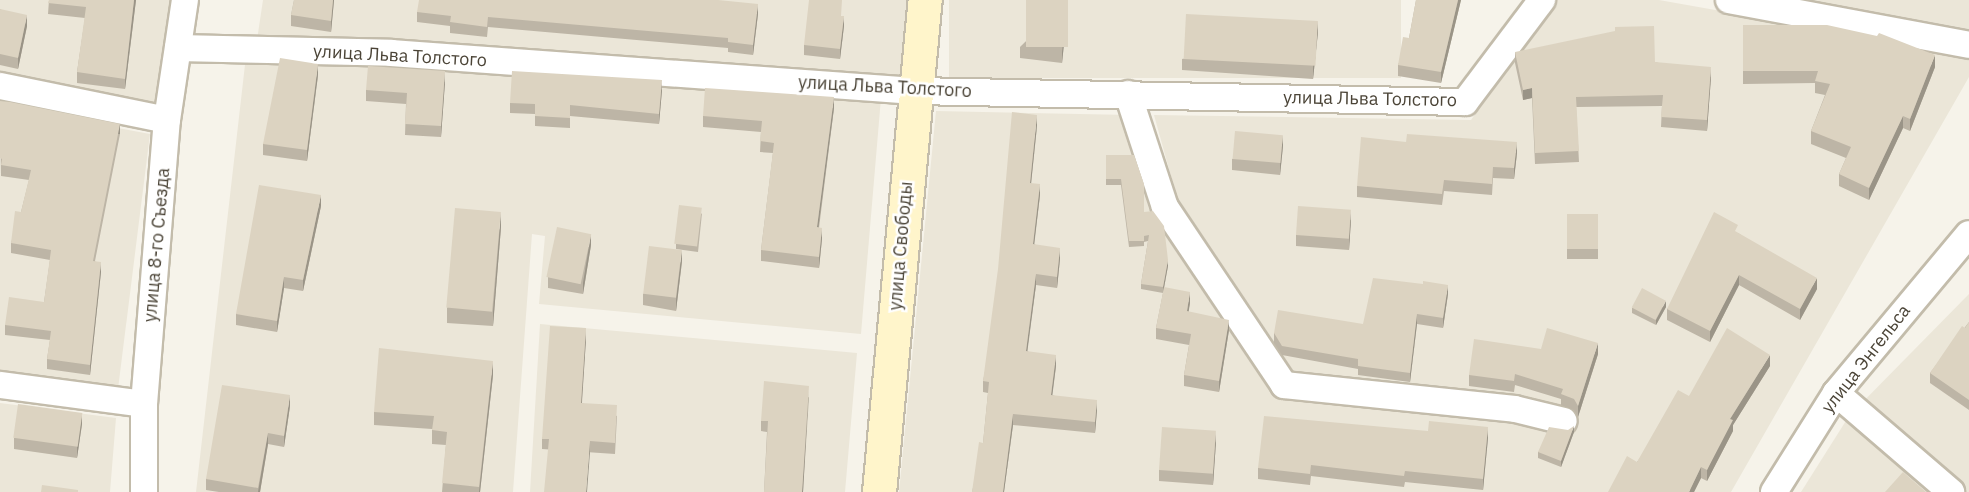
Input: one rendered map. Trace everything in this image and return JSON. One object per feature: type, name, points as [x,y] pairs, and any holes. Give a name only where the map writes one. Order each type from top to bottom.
[{"type":"street","name":"улица 8-го Съезда","points":[[144,492],[144,404],[167,120],[185,0]]},
{"type":"street","name":"улица Свободы","points":[[879,492],[925,0]]},
{"type":"street","name":"улица Льва Толстого","points":[[178,48],[390,52],[915,91],[1465,102],[1542,0]]},
{"type":"street","points":[[1729,0],[1969,45]]},
{"type":"street","points":[[0,86],[167,120]]},
{"type":"street","points":[[1128,94],[1165,207],[1284,385],[1515,409],[1564,421]]},
{"type":"street","name":"улица Энгельса","points":[[1774,492],[1836,393],[1969,234]]},
{"type":"street","points":[[0,385],[144,404]]},
{"type":"street","points":[[1836,393],[1952,492]]},
{"type":"street","points":[[1964,492],[1969,488]]},
{"type":"shaded area","points":[[0,0],[171,0],[156,109],[0,76]]},
{"type":"shaded area","points":[[263,0],[908,0],[900,78],[257,40]]},
{"type":"shaded area","points":[[949,0],[1401,0],[1401,78],[949,78]]},
{"type":"shaded area","points":[[1555,0],[1659,0],[1969,55],[1969,77],[1731,492],[899,492],[936,111],[1130,115],[1170,230],[1287,382],[1184,223],[1154,115],[1471,120]]},
{"type":"shaded area","points":[[1799,0],[1969,0],[1969,32]]},
{"type":"shaded area","points":[[246,56],[881,98],[861,334],[539,304],[545,236],[532,234],[513,492],[196,492]]},
{"type":"shaded area","points":[[0,106],[150,134],[118,389],[0,374]]},
{"type":"shaded area","points":[[1969,294],[1969,492],[1801,492],[1849,416]]},
{"type":"shaded area","points":[[540,324],[857,353],[845,492],[530,492]]},
{"type":"shaded area","points":[[0,403],[116,418],[110,492],[0,492]]},
{"type":"building","points":[[49,0],[134,0],[125,79],[77,72],[86,7],[48,3]]},
{"type":"building","points":[[294,0],[333,0],[331,21],[291,15]]},
{"type":"building","points":[[419,0],[718,0],[758,4],[753,45],[728,42],[728,38],[488,17],[487,27],[450,22],[451,16],[417,12]]},
{"type":"building","points":[[809,0],[842,0],[841,16],[844,16],[840,49],[804,45]]},
{"type":"building","points":[[1026,0],[1068,0],[1068,47],[1026,47]]},
{"type":"building","points":[[1416,0],[1458,0],[1441,72],[1398,65],[1403,37],[1409,38]]},
{"type":"building","points":[[0,9],[27,15],[18,58],[0,54]]},
{"type":"building","points":[[1186,14],[1318,21],[1315,66],[1184,59]]},
{"type":"building","points":[[1743,25],[1827,25],[1877,36],[1879,33],[1935,55],[1910,119],[1903,116],[1869,188],[1839,174],[1851,147],[1811,131],[1830,84],[1815,81],[1818,71],[1743,71]]},
{"type":"building","points":[[1654,26],[1655,62],[1711,67],[1707,120],[1661,117],[1663,95],[1576,97],[1579,151],[1535,153],[1532,88],[1523,90],[1515,52],[1615,31],[1615,27]]},
{"type":"building","points":[[280,58],[318,64],[307,150],[263,144]]},
{"type":"building","points":[[368,66],[445,71],[441,126],[405,124],[407,93],[366,90]]},
{"type":"building","points":[[512,71],[662,80],[659,114],[570,105],[570,118],[535,116],[535,104],[510,103]]},
{"type":"building","points":[[705,88],[834,97],[817,227],[822,228],[819,257],[761,250],[774,143],[760,141],[762,121],[703,116]]},
{"type":"building","points":[[0,101],[120,124],[93,261],[101,262],[90,365],[47,359],[51,331],[5,325],[9,297],[44,302],[51,250],[11,243],[15,211],[21,212],[31,170],[1,165]]},
{"type":"building","points":[[1012,112],[1037,115],[1030,183],[1040,184],[1033,244],[1060,248],[1057,277],[1036,274],[1026,351],[1056,355],[1051,395],[1097,400],[1095,422],[1013,414],[1003,492],[972,492],[979,442],[983,443],[989,382],[983,381],[998,269]]},
{"type":"building","points":[[1235,131],[1283,135],[1280,163],[1233,159]]},
{"type":"building","points":[[1407,134],[1517,142],[1514,168],[1493,167],[1492,184],[1444,180],[1442,194],[1357,186],[1361,137],[1406,142]]},
{"type":"building","points":[[1106,155],[1134,155],[1144,184],[1144,212],[1153,211],[1164,226],[1168,260],[1163,287],[1141,284],[1149,235],[1144,236],[1144,241],[1129,241],[1121,179],[1106,179]]},
{"type":"building","points":[[259,185],[321,195],[303,280],[284,277],[277,321],[236,314]]},
{"type":"building","points":[[679,205],[702,208],[697,247],[674,244]]},
{"type":"building","points":[[1298,206],[1351,210],[1349,239],[1296,235]]},
{"type":"building","points":[[455,208],[501,212],[492,312],[446,308]]},
{"type":"building","points":[[1714,212],[1738,225],[1735,231],[1817,278],[1800,309],[1739,275],[1710,331],[1667,309]]},
{"type":"building","points":[[1567,214],[1598,214],[1598,249],[1567,249]]},
{"type":"building","points":[[557,227],[591,234],[581,284],[546,277]]},
{"type":"building","points":[[649,246],[682,250],[676,298],[643,294]]},
{"type":"building","points":[[1373,278],[1448,285],[1443,318],[1417,314],[1410,373],[1358,366],[1358,359],[1282,346],[1274,333],[1278,310],[1363,324]]},
{"type":"building","points":[[1164,287],[1190,292],[1187,311],[1229,320],[1219,381],[1184,375],[1191,334],[1156,328]]},
{"type":"building","points":[[1642,288],[1666,301],[1656,320],[1632,307]]},
{"type":"building","points":[[1969,322],[1969,400],[1930,373],[1962,326],[1965,328]]},
{"type":"building","points":[[550,326],[586,328],[581,403],[617,405],[615,443],[590,441],[586,492],[544,492],[549,439],[542,439]]},
{"type":"building","points":[[1547,328],[1598,343],[1578,406],[1574,399],[1561,394],[1563,389],[1515,374],[1514,381],[1469,375],[1474,339],[1541,349]]},
{"type":"building","points":[[1727,328],[1770,355],[1730,419],[1733,420],[1707,470],[1701,467],[1689,492],[1608,492],[1627,456],[1637,462],[1678,390],[1689,396]]},
{"type":"building","points":[[379,348],[493,361],[479,487],[442,483],[447,432],[432,430],[434,416],[374,412]]},
{"type":"building","points":[[764,381],[809,386],[802,492],[764,492],[768,421],[761,421]]},
{"type":"building","points":[[222,385],[290,395],[284,436],[268,433],[258,488],[206,479]]},
{"type":"building","points":[[18,404],[82,413],[78,447],[13,438]]},
{"type":"building","points":[[1264,416],[1428,431],[1429,421],[1488,427],[1483,479],[1405,471],[1404,476],[1311,465],[1310,474],[1258,468]]},
{"type":"building","points":[[1574,426],[1561,461],[1538,452],[1549,427],[1568,430]]},
{"type":"building","points":[[1162,427],[1216,431],[1213,474],[1159,470]]},
{"type":"building","points":[[1903,472],[1926,492],[1885,492]]},
{"type":"building","points":[[42,485],[78,490],[78,492],[41,492]]}]
